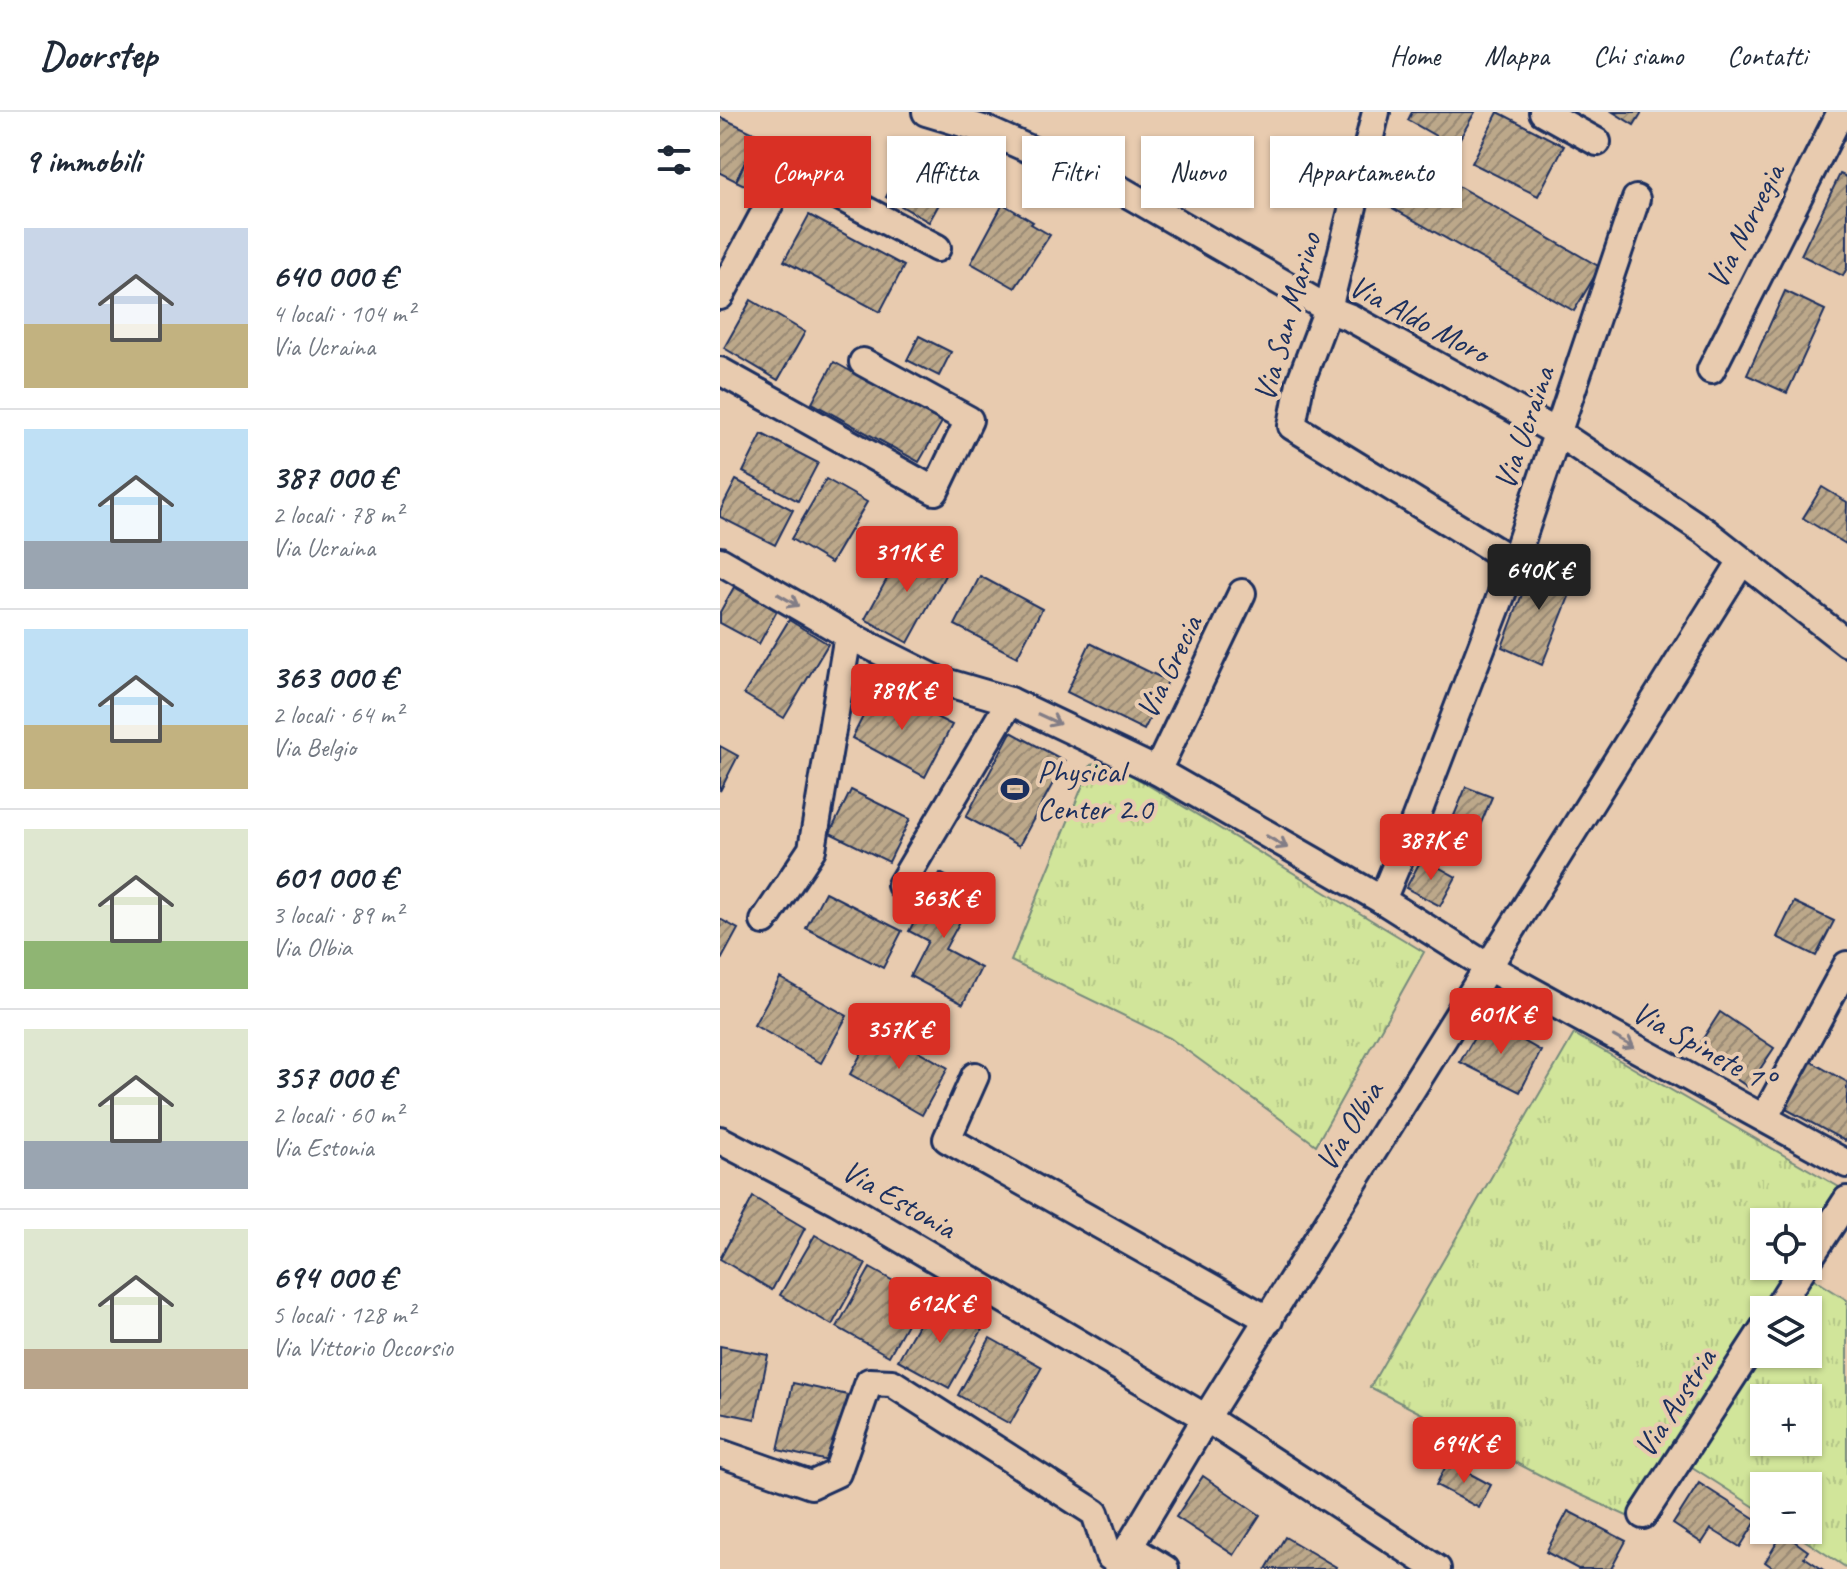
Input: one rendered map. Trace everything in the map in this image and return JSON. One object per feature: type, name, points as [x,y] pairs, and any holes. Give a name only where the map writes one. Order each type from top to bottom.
[{"type":"street","name":"Via Aldo Moro","points":[[926,112],[986,130],[1121,190],[1328,309],[1351,318],[1558,433],[1706,532],[1847,643]]},
{"type":"street","name":"Via San Marino","points":[[1376,112],[1328,309],[1300,383],[1292,426],[1514,562]]},
{"type":"street","points":[[1543,112],[1597,142]]},
{"type":"street","name":"Via Norvegia","points":[[1711,370],[1841,112]]},
{"type":"street","points":[[720,296],[788,169],[937,248]]},
{"type":"street","name":"Via Ucraina","points":[[1382,900],[1514,562],[1636,199]]},
{"type":"street","points":[[720,371],[935,491],[969,420],[863,362]]},
{"type":"street","name":"Via Spinete 1°","points":[[720,561],[848,635],[938,680],[1010,701],[1157,771],[1382,900],[1488,967],[1847,1164]]},
{"type":"street","name":"Via Olbia","points":[[1126,1561],[1206,1418],[1742,561]]},
{"type":"street","name":"Via Grecia","points":[[1157,771],[1242,593]]},
{"type":"street","points":[[764,921],[812,849],[848,635]]},
{"type":"street","points":[[901,885],[1010,701]]},
{"type":"street","points":[[1764,1118],[1847,965]]},
{"type":"street","points":[[975,1076],[947,1139],[1269,1320]]},
{"type":"street","name":"Via Estonia","points":[[720,1140],[837,1201],[1206,1418],[1437,1569]]},
{"type":"street","points":[[1822,1238],[1847,1200]]},
{"type":"street","name":"Via Austria","points":[[1643,1515],[1750,1350]]},
{"type":"street","points":[[720,1453],[811,1485],[837,1473],[869,1382],[892,1383],[1095,1513],[1109,1556],[1165,1569]]},
{"type":"green space","points":[[1105,759],[1424,952],[1316,1145],[1170,1038],[1011,961],[1091,765]]},
{"type":"green space","points":[[1574,1034],[1839,1187],[1822,1214],[1822,1208],[1750,1208],[1750,1280],[1780,1280],[1770,1296],[1750,1296],[1750,1327],[1629,1517],[1555,1483],[1370,1387]]},
{"type":"green space","points":[[1807,1280],[1815,1280],[1847,1300],[1847,1568],[1810,1544],[1822,1544],[1822,1472],[1750,1472],[1750,1504],[1689,1465],[1751,1368],[1822,1368],[1822,1296],[1797,1296]]},
{"type":"building","points":[[1412,112],[1475,112],[1461,136],[1436,136],[1408,120]]},
{"type":"building","points":[[1498,112],[1564,146],[1538,196],[1472,163]]},
{"type":"building","points":[[1613,112],[1642,112],[1634,125]]},
{"type":"building","points":[[720,117],[758,135],[744,136],[744,164],[736,181],[720,173]]},
{"type":"building","points":[[744,165],[744,185],[736,181]]},
{"type":"building","points":[[1840,174],[1847,177],[1847,268],[1843,276],[1801,255]]},
{"type":"building","points":[[1462,188],[1600,267],[1574,311],[1393,208],[1462,208]]},
{"type":"building","points":[[1006,206],[1050,235],[1015,288],[971,263],[1001,208]]},
{"type":"building","points":[[905,208],[937,208],[929,222]]},
{"type":"building","points":[[809,215],[904,266],[880,312],[784,261]]},
{"type":"building","points":[[1785,291],[1825,310],[1787,393],[1747,375]]},
{"type":"building","points":[[751,300],[805,332],[778,380],[724,348]]},
{"type":"building","points":[[919,336],[951,352],[939,376],[907,360]]},
{"type":"building","points":[[834,362],[942,422],[919,462],[812,403]]},
{"type":"building","points":[[762,434],[818,463],[798,501],[743,472]]},
{"type":"building","points":[[826,479],[867,502],[831,563],[791,539]]},
{"type":"building","points":[[736,480],[793,510],[775,545],[720,517]]},
{"type":"building","points":[[1822,487],[1847,502],[1846,544],[1803,518]]},
{"type":"building","points":[[906,544],[949,568],[908,643],[865,619]]},
{"type":"building","points":[[1534,563],[1578,574],[1542,665],[1502,647]]},
{"type":"building","points":[[980,576],[1042,609],[1017,657],[955,625]]},
{"type":"building","points":[[734,587],[777,611],[759,644],[720,623],[720,612]]},
{"type":"building","points":[[789,620],[828,644],[784,718],[744,694]]},
{"type":"building","points":[[1090,643],[1168,681],[1144,730],[1067,692]]},
{"type":"building","points":[[878,687],[952,725],[925,777],[852,738]]},
{"type":"building","name":"Physical Center 2.0","points":[[1011,732],[1065,761],[1019,846],[966,817]]},
{"type":"building","points":[[720,746],[738,756],[720,791]]},
{"type":"building","points":[[1466,787],[1492,797],[1466,859],[1440,849]]},
{"type":"building","points":[[851,790],[910,819],[889,862],[830,833]]},
{"type":"building","points":[[1422,858],[1456,877],[1440,906],[1406,888]]},
{"type":"building","points":[[940,873],[976,892],[945,949],[981,968],[963,1004],[910,976],[928,941],[909,931]]},
{"type":"building","points":[[825,892],[902,931],[883,968],[806,928]]},
{"type":"building","points":[[1794,902],[1834,921],[1816,956],[1777,937]]},
{"type":"building","points":[[720,919],[738,929],[720,962]]},
{"type":"building","points":[[780,978],[847,1016],[821,1063],[754,1025]]},
{"type":"building","points":[[1720,1012],[1774,1048],[1748,1087],[1695,1051]]},
{"type":"building","points":[[1485,1019],[1541,1051],[1520,1092],[1460,1062]]},
{"type":"building","points":[[876,1027],[948,1068],[922,1115],[850,1074]]},
{"type":"building","points":[[1810,1061],[1847,1082],[1845,1141],[1784,1108]]},
{"type":"building","points":[[753,1197],[805,1228],[772,1290],[720,1259]]},
{"type":"building","points":[[815,1235],[866,1264],[832,1325],[780,1295]]},
{"type":"building","points":[[870,1268],[922,1297],[889,1356],[837,1327]]},
{"type":"building","points":[[931,1302],[982,1330],[949,1388],[898,1360]]},
{"type":"building","points":[[990,1338],[1042,1367],[1010,1424],[958,1395]]},
{"type":"building","points":[[720,1346],[768,1355],[755,1419],[720,1412]]},
{"type":"building","points":[[793,1383],[848,1395],[833,1462],[778,1450]]},
{"type":"building","points":[[1448,1462],[1491,1485],[1479,1508],[1436,1485]]},
{"type":"building","points":[[1203,1476],[1260,1515],[1234,1555],[1176,1517]]},
{"type":"building","points":[[1699,1483],[1750,1516],[1750,1531],[1740,1547],[1711,1529],[1702,1543],[1673,1524]]},
{"type":"building","points":[[1568,1511],[1626,1541],[1611,1569],[1578,1569],[1546,1552]]},
{"type":"building","points":[[1285,1537],[1336,1567],[1335,1569],[1266,1569]]},
{"type":"building","points":[[1776,1544],[1798,1544],[1808,1551],[1804,1557],[1822,1569],[1775,1569],[1765,1562]]},
{"type":"place","name":"Physical Center 2.0","points":[[1015,789]]}]
